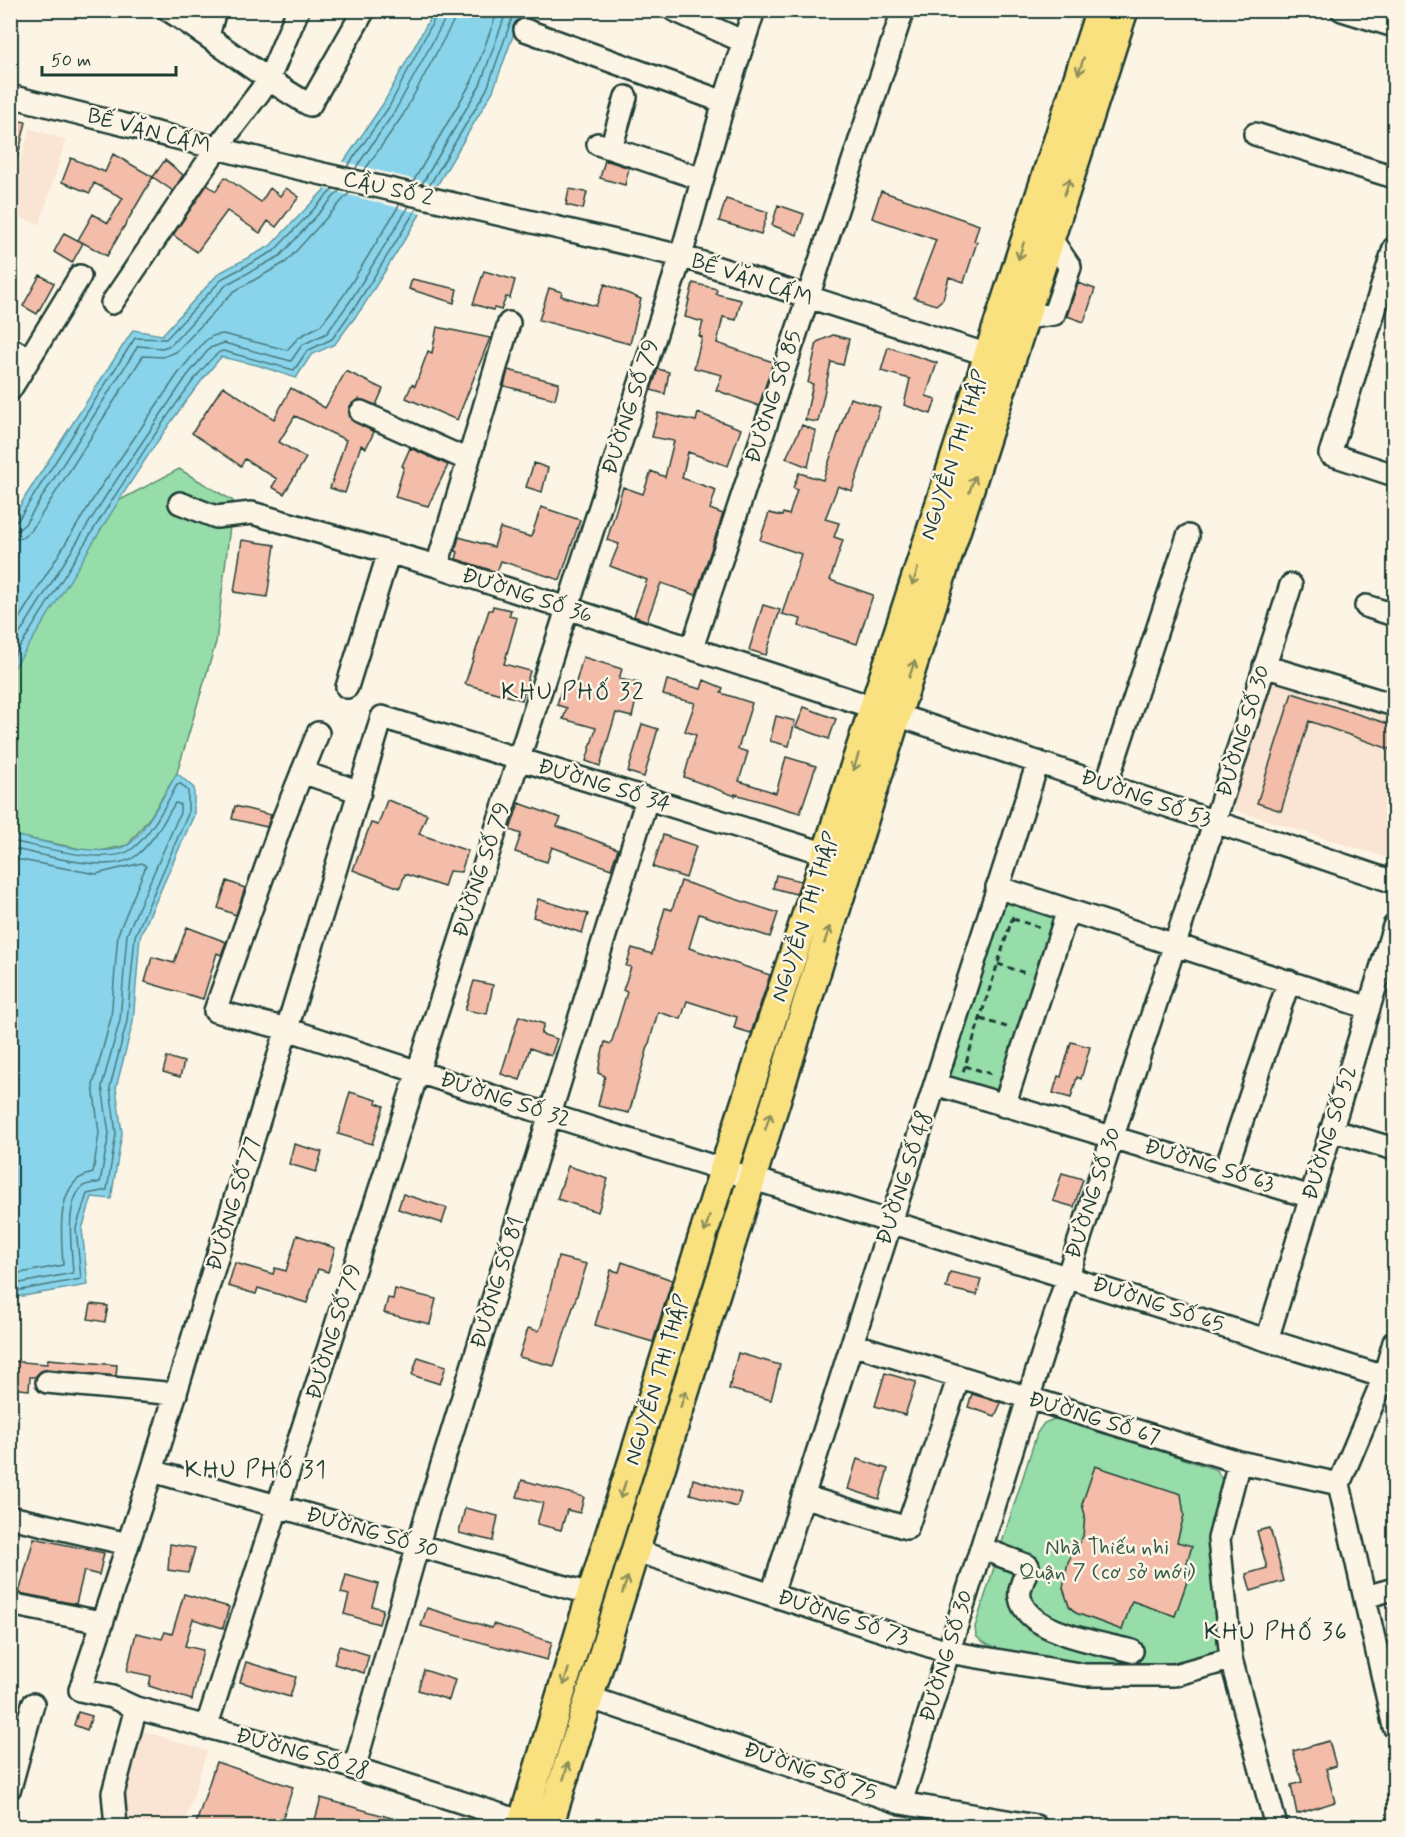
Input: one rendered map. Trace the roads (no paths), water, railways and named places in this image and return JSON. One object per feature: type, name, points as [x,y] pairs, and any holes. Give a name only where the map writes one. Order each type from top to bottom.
[{"type":"main road","name":"NGUYỄN THỊ THẬP","points":[[531,1825],[588,1697],[636,1551],[751,1177],[885,711],[999,359],[1100,10]]},
{"type":"main road","name":"NGUYỄN THỊ THẬP","points":[[999,359],[1026,318],[1124,10]]},
{"type":"main road","name":"NGUYỄN THỊ THẬP","points":[[531,1825],[591,1594],[724,1168],[827,854],[885,711]]},
{"type":"street","points":[[168,10],[208,36],[268,81],[310,105],[364,10]]},
{"type":"street","points":[[208,36],[215,10]]},
{"type":"street","points":[[112,303],[217,148],[268,81],[298,10]]},
{"type":"street","points":[[674,10],[744,42]]},
{"type":"street","name":"ĐƯỜNG SỐ 79","points":[[206,1728],[681,256],[724,102],[754,10]]},
{"type":"street","name":"ĐƯỜNG SỐ 85","points":[[692,648],[903,10]]},
{"type":"street","points":[[1342,10],[1395,26]]},
{"type":"street","points":[[525,30],[724,102]]},
{"type":"street","name":"BẾ VĂN CẤM","points":[[10,96],[288,166]]},
{"type":"street","points":[[626,97],[605,146],[702,179]]},
{"type":"street","points":[[1255,134],[1395,177]]},
{"type":"street","name":"CẦU SỐ 2","points":[[288,166],[489,212]]},
{"type":"street","name":"BẾ VĂN CẤM","points":[[489,212],[681,256],[807,299],[999,359]]},
{"type":"street","points":[[1395,248],[1330,454],[1395,475]]},
{"type":"street","points":[[10,390],[19,353],[80,276]]},
{"type":"street","points":[[437,566],[509,323]]},
{"type":"street","points":[[361,412],[468,460]]},
{"type":"street","name":"ĐƯỜNG SỐ 36","points":[[180,503],[216,518],[252,513],[437,566],[885,711]]},
{"type":"street","points":[[1107,785],[1188,536]]},
{"type":"street","points":[[347,687],[389,552]]},
{"type":"street","name":"ĐƯỜNG SỐ 30","points":[[901,1803],[1067,1276],[1291,585]]},
{"type":"street","points":[[1366,606],[1395,615]]},
{"type":"street","points":[[1264,666],[1395,705]]},
{"type":"street","name":"ĐƯỜNG SỐ 53","points":[[885,711],[1395,882]]},
{"type":"street","name":"ĐƯỜNG SỐ 34","points":[[382,717],[827,854]]},
{"type":"street","name":"ĐƯỜNG SỐ 77","points":[[80,1690],[176,1394],[382,717]]},
{"type":"street","points":[[318,733],[302,772],[360,792]]},
{"type":"street","name":"ĐƯỜNG SỐ 48","points":[[772,1594],[1038,762]]},
{"type":"street","name":"ĐƯỜNG SỐ 32","points":[[302,772],[215,1011],[287,1029],[550,1115],[751,1177]]},
{"type":"street","name":"ĐƯỜNG SỐ 81","points":[[354,1769],[418,1546],[647,799]]},
{"type":"street","points":[[997,887],[1369,1008]]},
{"type":"street","points":[[1004,1106],[1068,910]]},
{"type":"street","name":"ĐƯỜNG SỐ 52","points":[[1267,1340],[1395,926]]},
{"type":"street","points":[[1225,1171],[1289,981]]},
{"type":"street","name":"ĐƯỜNG SỐ 63","points":[[935,1084],[1311,1197]]},
{"type":"street","points":[[1331,1130],[1395,1149]]},
{"type":"street","name":"ĐƯỜNG SỐ 65","points":[[751,1177],[1389,1378]]},
{"type":"street","points":[[1395,1342],[1389,1378],[1340,1484],[1395,1727]]},
{"type":"street","name":"ĐƯỜNG SỐ 67","points":[[852,1344],[1239,1462],[1340,1484]]},
{"type":"street","points":[[803,1496],[907,1528],[959,1377]]},
{"type":"street","points":[[47,1382],[176,1394]]},
{"type":"street","points":[[1239,1462],[1219,1539],[1231,1659],[1276,1827]]},
{"type":"street","name":"ĐƯỜNG SỐ 30","points":[[152,1471],[591,1594]]},
{"type":"street","points":[[10,1517],[128,1544]]},
{"type":"street","points":[[981,1548],[1028,1566],[1019,1596],[1025,1612],[1034,1621],[1060,1632],[1132,1651]]},
{"type":"street","name":"ĐƯỜNG SỐ 73","points":[[636,1551],[948,1652],[1085,1675],[1174,1675],[1231,1659]]},
{"type":"street","points":[[1365,1597],[1395,1589]]},
{"type":"street","points":[[10,1604],[101,1622]]},
{"type":"street","name":"ĐƯỜNG SỐ 28","points":[[80,1690],[112,1697],[136,1708],[354,1769],[531,1825]]},
{"type":"street","name":"ĐƯỜNG SỐ 75","points":[[588,1697],[901,1803],[1036,1827]]},
{"type":"street","points":[[10,1788],[33,1704]]},
{"type":"street","points":[[116,1827],[113,1793],[136,1708]]},
{"type":"water","points":[[434,11],[522,11],[493,91],[362,308],[335,344],[311,355],[296,378],[257,365],[221,357],[191,394],[137,472],[11,672],[11,522],[25,497],[133,330],[162,335],[219,273],[270,246],[326,188],[383,104]]},
{"type":"water","points":[[177,773],[194,788],[194,815],[140,937],[133,1022],[116,1088],[122,1133],[111,1199],[92,1197],[82,1229],[88,1285],[11,1298],[11,835],[87,850],[116,849],[128,845],[147,823]]},
{"type":"district","name":"KHU PHỐ 32","points":[[573,692]]},
{"type":"district","name":"KHU PHỐ 31","points":[[256,1470]]},
{"type":"district","name":"KHU PHỐ 36","points":[[1276,1632]]},
{"type":"park label","name":"Nhà Thiếu nhi Quận 7 (cơ sở mới)","points":[[1107,1560]]}]
